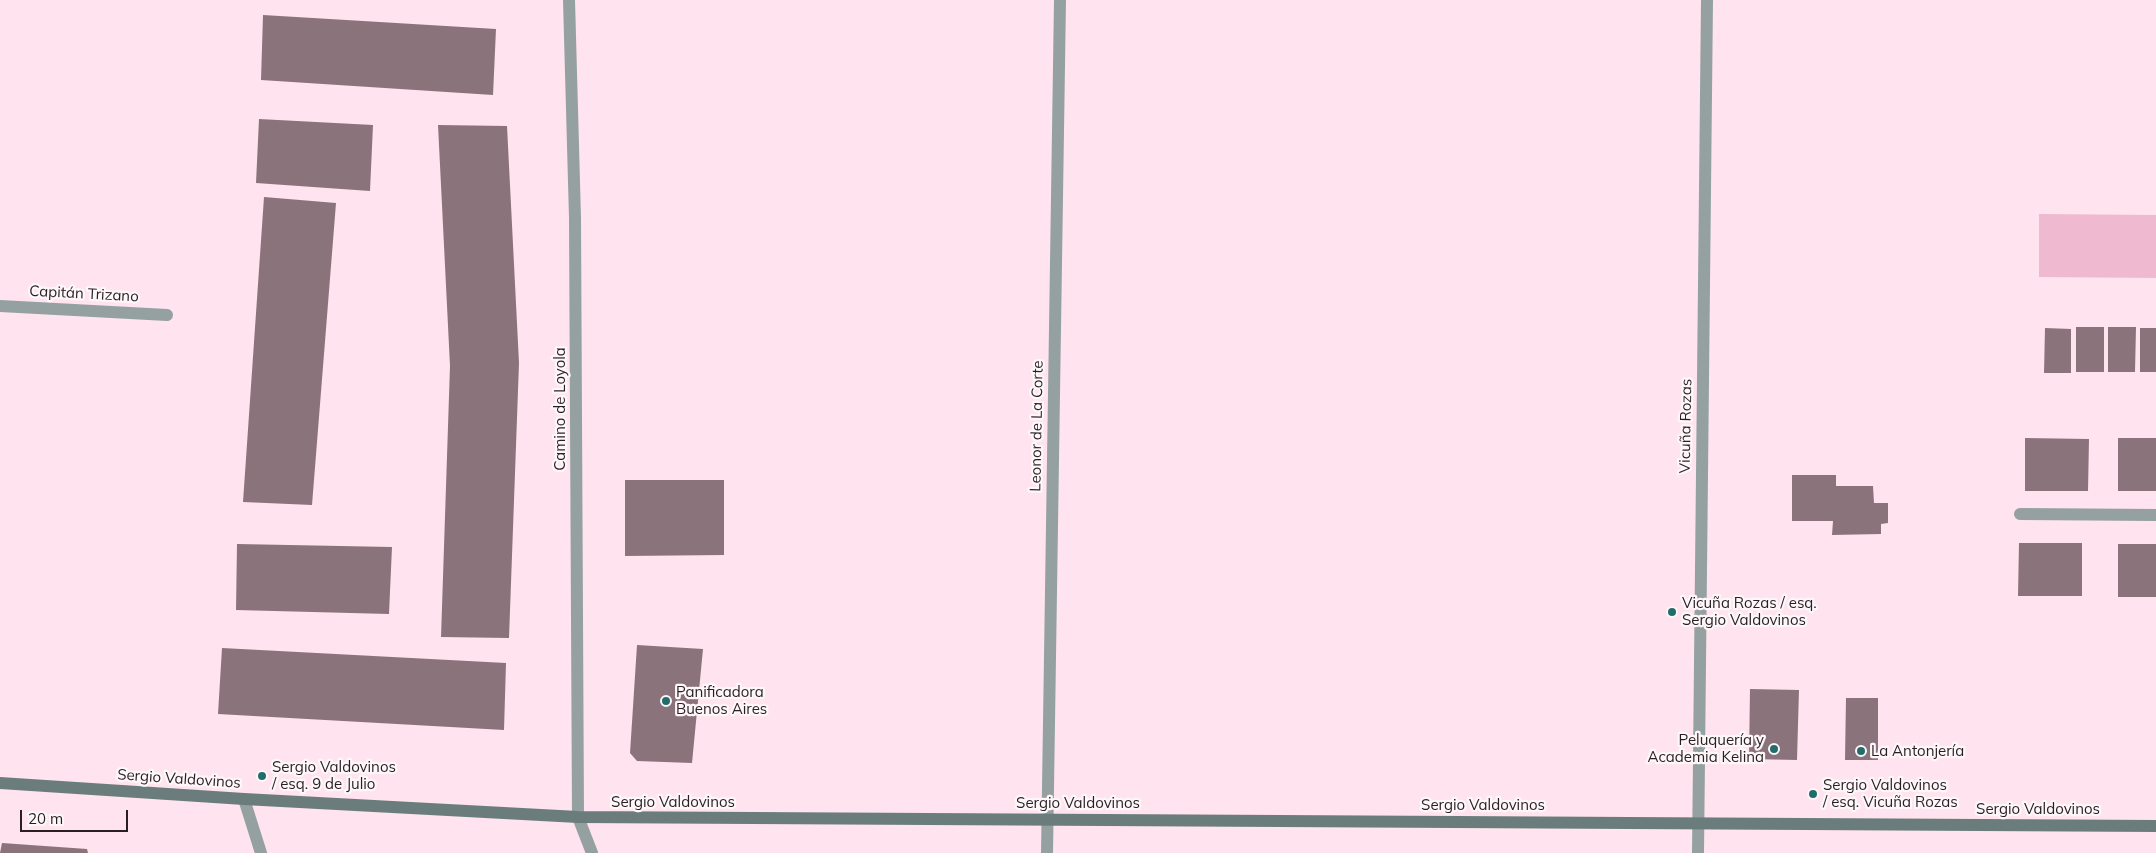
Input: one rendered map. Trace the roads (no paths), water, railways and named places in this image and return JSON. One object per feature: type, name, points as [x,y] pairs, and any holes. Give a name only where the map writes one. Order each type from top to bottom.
[{"type":"main road","name":"Sergio Valdovinos","points":[[0,783],[244,799],[578,817],[2156,826]]},
{"type":"street","name":"Camino de Loyola","points":[[569,0],[575,218],[578,817]]},
{"type":"street","name":"Leonor de La Corte","points":[[1047,853],[1060,0]]},
{"type":"street","name":"Vicuña Rozas","points":[[1698,853],[1707,0]]},
{"type":"street","name":"Capitán Trizano","points":[[0,306],[167,315]]},
{"type":"street","points":[[2020,514],[2156,515]]},
{"type":"street","points":[[244,799],[261,853]]},
{"type":"street","points":[[578,817],[592,853]]},
{"type":"place","name":"Vicuña Rozas / esq. Sergio Valdovinos","points":[[1672,612]]},
{"type":"place","name":"Panificadora Buenos Aires","points":[[666,701]]},
{"type":"place","name":"Peluquería y Academia Kelina","points":[[1774,749]]},
{"type":"place","name":"La Antonjería","points":[[1861,751]]},
{"type":"place","name":"Sergio Valdovinos / esq. 9 de Julio","points":[[262,776]]},
{"type":"place","name":"Sergio Valdovinos / esq. Vicuña Rozas","points":[[1813,794]]}]
